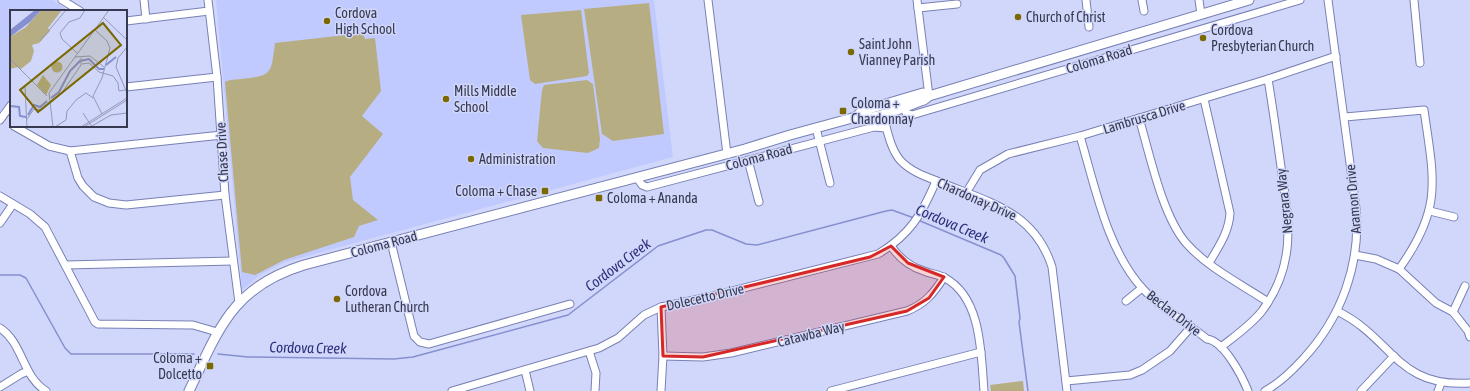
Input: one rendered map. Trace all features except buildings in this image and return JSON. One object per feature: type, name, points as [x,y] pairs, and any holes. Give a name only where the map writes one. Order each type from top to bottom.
[{"type":"main road","name":"Coloma Road","points":[[856,117],[863,119],[883,115],[924,100],[929,96],[1250,0]]},
{"type":"main road","name":"Coloma Road","points":[[189,391],[217,332],[239,303],[262,284],[285,271],[727,154],[856,117],[865,110],[923,93],[929,96]]},
{"type":"main road","points":[[865,110],[877,111],[883,115]]},
{"type":"street","points":[[62,0],[78,10]]},
{"type":"street","points":[[144,0],[146,19]]},
{"type":"street","name":"Chase Drive","points":[[208,0],[222,134],[225,195],[239,303]]},
{"type":"street","points":[[708,0],[727,154]]},
{"type":"street","points":[[917,0],[929,96]]},
{"type":"street","points":[[1086,0],[1089,27]]},
{"type":"street","points":[[1142,0],[1144,11]]},
{"type":"street","points":[[1199,0],[1201,14]]},
{"type":"street","name":"Coloma Road","points":[[905,106],[906,113],[912,115],[1300,0]]},
{"type":"street","name":"Aramon Drive","points":[[1266,391],[1280,382],[1314,348],[1337,311],[1347,285],[1355,255],[1357,225],[1356,208],[1345,117],[1328,0]]},
{"type":"street","points":[[1414,0],[1420,63]]},
{"type":"street","points":[[918,8],[957,4]]},
{"type":"street","points":[[127,21],[210,11]]},
{"type":"street","name":"Lambrusca Drive","points":[[966,193],[980,170],[1008,154],[1080,136],[1204,99],[1336,56]]},
{"type":"street","points":[[127,87],[217,77]]},
{"type":"street","name":"Negrara Way","points":[[1221,347],[1252,322],[1268,302],[1283,271],[1288,245],[1289,232],[1268,79]]},
{"type":"street","points":[[1204,99],[1230,213],[1228,228],[1224,238],[1208,263]]},
{"type":"street","points":[[10,106],[1,119],[10,124]]},
{"type":"street","points":[[1345,117],[1424,110],[1433,178],[1430,211],[1423,231],[1413,250],[1399,270]]},
{"type":"street","name":"Chardonay Drive","points":[[883,115],[886,128],[900,160],[917,172],[1018,216],[1031,228],[1046,250],[1053,272],[1067,391]]},
{"type":"street","points":[[1139,118],[1171,220],[1186,244],[1208,263],[1268,302]]},
{"type":"street","name":"Coloma Road","points":[[637,178],[642,185],[647,187],[874,126],[886,128]]},
{"type":"street","points":[[16,127],[44,144],[70,151],[222,134]]},
{"type":"street","points":[[816,128],[830,183]]},
{"type":"street","name":"Beclan Drive","points":[[1080,136],[1112,239],[1129,271],[1142,288],[1165,309],[1221,347],[1237,369],[1248,391]]},
{"type":"street","points":[[70,151],[78,178],[83,186],[94,197],[109,203],[126,205],[225,195]]},
{"type":"street","points":[[748,160],[759,202]]},
{"type":"street","name":"Dolecetto Drive","points":[[452,391],[461,390],[589,351],[618,338],[644,315],[661,307],[704,298],[870,257],[891,246],[900,239],[915,220],[936,181]]},
{"type":"street","points":[[0,196],[30,214],[45,227],[66,265],[93,320],[98,324],[193,324],[217,332]]},
{"type":"street","points":[[0,223],[13,204]]},
{"type":"street","points":[[1430,211],[1454,217]]},
{"type":"street","points":[[391,242],[414,336],[424,344],[430,344],[570,304]]},
{"type":"street","points":[[891,246],[899,257],[908,264],[944,277],[958,289],[969,304],[976,326],[981,352],[984,391]]},
{"type":"street","points":[[1355,255],[1376,258],[1399,270],[1436,303],[1453,312],[1468,331],[1470,337]]},
{"type":"street","points":[[66,265],[233,261]]},
{"type":"street","name":"Catawba Way","points":[[663,356],[703,357],[731,353],[907,311],[922,304],[929,298],[944,277]]},
{"type":"street","points":[[1453,312],[1464,286]]},
{"type":"street","points":[[1126,301],[1142,288]]},
{"type":"street","points":[[661,307],[663,356],[661,391]]},
{"type":"street","points":[[1337,311],[1363,326],[1415,374],[1441,383],[1470,383]]},
{"type":"street","points":[[1066,381],[1130,375],[1136,373],[1155,363],[1170,351],[1191,327]]},
{"type":"street","points":[[0,328],[12,338],[28,371],[37,384],[46,391]]},
{"type":"street","points":[[589,351],[596,373],[595,391]]},
{"type":"street","points":[[831,391],[981,352]]},
{"type":"street","points":[[1361,391],[1394,356]]},
{"type":"street","points":[[525,370],[530,391]]},
{"type":"street","points":[[0,388],[28,371]]},
{"type":"street","points":[[1438,391],[1441,383]]},
{"type":"highlighted area","points":[[891,246],[908,263],[944,277],[929,298],[907,311],[703,357],[663,356],[661,307],[870,257]]},
{"type":"shaded area","points":[[0,0],[53,0],[68,10],[10,10],[10,98],[0,112]]},
{"type":"shaded area","name":"Mills Middle School","points":[[216,0],[654,0],[673,157],[285,262],[260,275],[242,290]]},
{"type":"shaded area","points":[[649,3],[664,134],[613,141],[602,134],[584,9]]},
{"type":"shaded area","points":[[581,10],[589,73],[587,76],[535,84],[530,80],[521,15]]},
{"type":"shaded area","points":[[363,33],[365,39],[375,38],[381,91],[362,116],[383,134],[350,177],[353,200],[378,220],[359,226],[354,237],[284,260],[255,275],[242,272],[225,82],[265,74],[271,67],[275,43]]},
{"type":"shaded area","points":[[587,80],[593,84],[600,139],[599,148],[588,153],[543,148],[537,141],[542,90],[544,85]]},
{"type":"shaded area","points":[[1023,381],[1024,391],[991,391],[990,385]]},
{"type":"waterway","name":"Cordova Creek","points":[[218,354],[248,357],[394,359],[413,357],[568,315],[658,246],[706,230],[712,230],[746,244],[757,245],[886,211],[892,210],[914,218]]},
{"type":"waterway","name":"Cordova Creek","points":[[918,220],[1001,255],[1004,258],[1015,276],[1028,391]]},
{"type":"waterway","points":[[0,275],[20,275],[26,278],[65,348],[71,354],[194,354]]},
{"type":"place","name":"Church of Christ","points":[[1018,17]]},
{"type":"place","name":"Cordova High School","points":[[327,21]]},
{"type":"place","name":"Cordova Presbyterian Church","points":[[1203,38]]},
{"type":"place","name":"Saint John Vianney Parish","points":[[851,52]]},
{"type":"place","name":"Mills Middle School","points":[[446,99]]},
{"type":"place","name":"Coloma + Chardonnay","points":[[843,111]]},
{"type":"place","name":"Administration","points":[[471,159]]},
{"type":"place","name":"Coloma + Chase","points":[[545,191]]},
{"type":"place","name":"Coloma + Ananda","points":[[599,198]]},
{"type":"place","name":"Cordova Lutheran Church","points":[[337,299]]},
{"type":"place","name":"Coloma + Dolcetto","points":[[210,366]]}]
